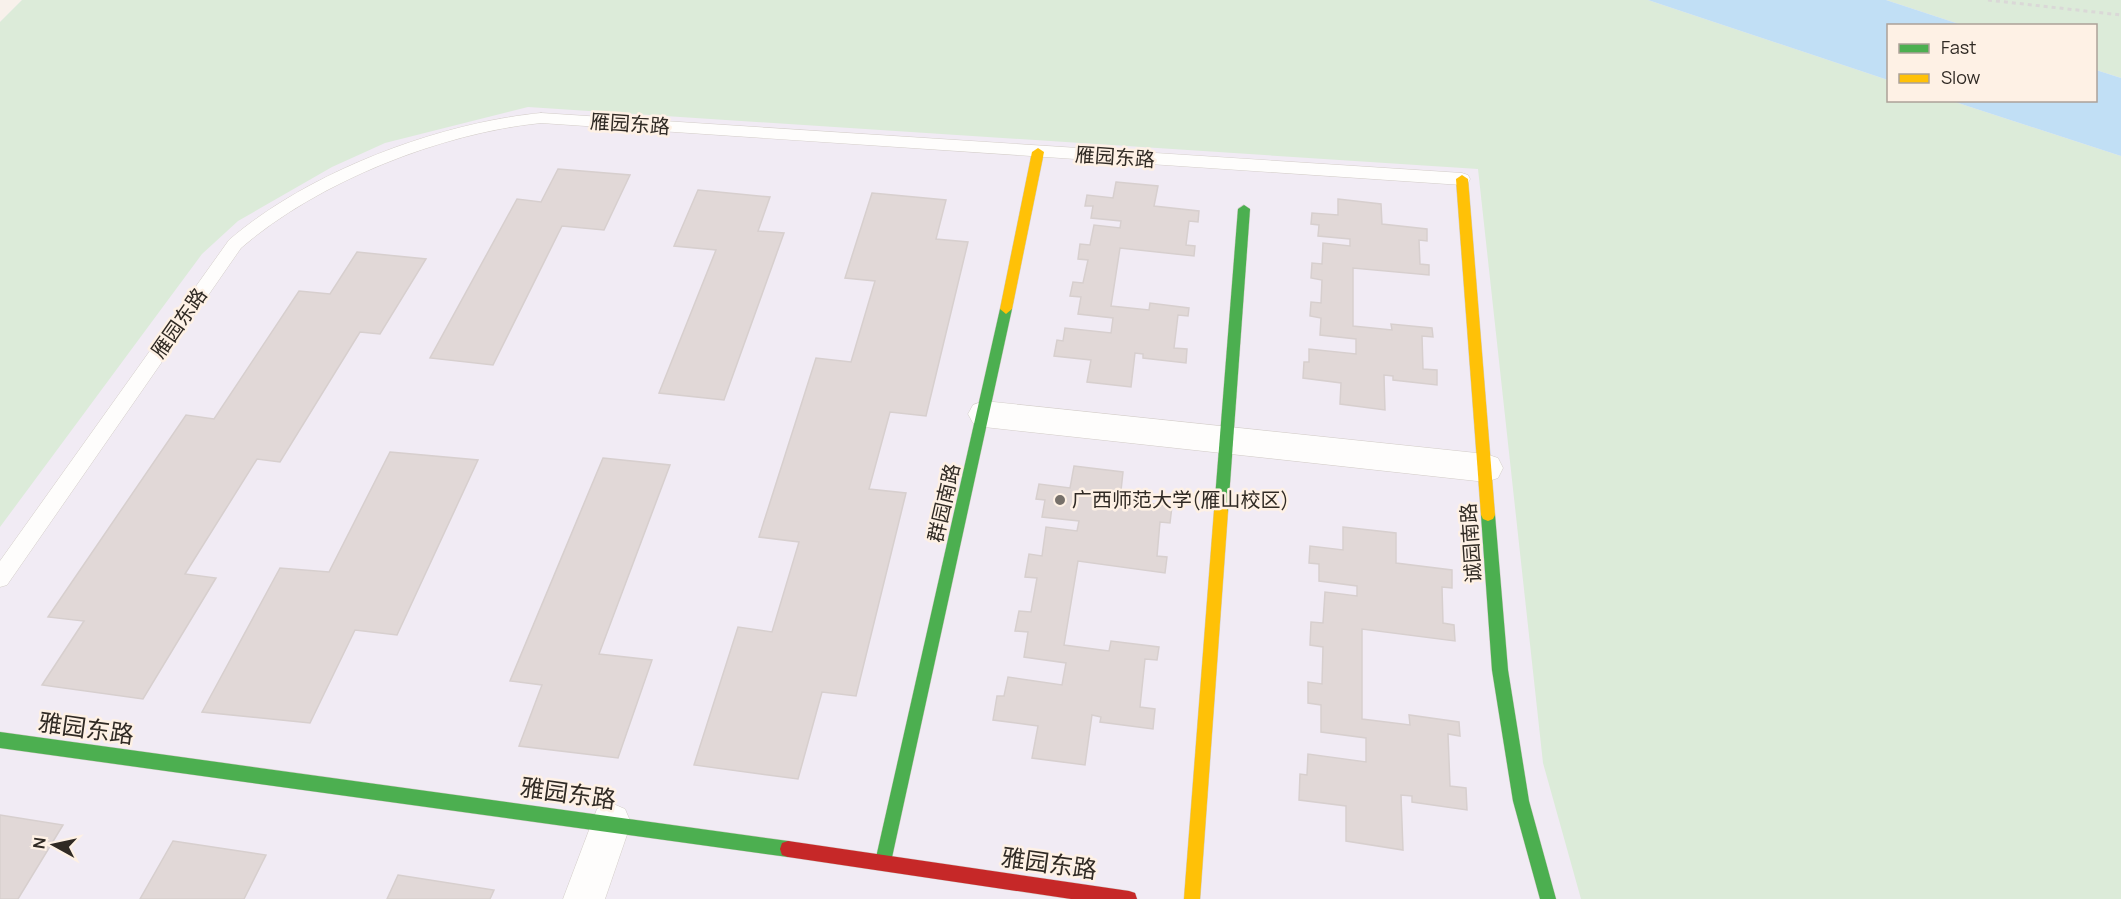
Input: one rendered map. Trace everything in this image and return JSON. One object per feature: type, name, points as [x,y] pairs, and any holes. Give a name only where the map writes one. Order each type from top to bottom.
[{"type":"street","name":"群园南路","points":[[883,862],[984,414],[1038,152]]},
{"type":"street","name":"诚园南路","points":[[1462,179],[1500,670],[1521,801],[1548,899]]},
{"type":"street","points":[[1192,899],[1244,209]]},
{"type":"street","points":[[984,414],[1486,468]]},
{"type":"street","name":"雅园东路","points":[[0,740],[611,823],[1129,899]]},
{"type":"street","points":[[584,899],[611,823]]},
{"type":"lane","name":"雁园东路","points":[[0,578],[241,237],[278,210],[387,158],[472,130],[504,122],[541,118],[1462,179]]},
{"type":"path","points":[[1988,0],[2121,15]]},
{"type":"shaded area","name":"广西师范大学(雁山校区)","points":[[22,0],[2121,0],[2121,899],[0,899],[0,22]]},
{"type":"green space","points":[[22,0],[1648,0],[1887,80],[1887,102],[1955,102],[2121,156],[2121,899],[1581,899],[1543,763],[1478,169],[528,107],[385,143],[332,167],[238,221],[202,254],[0,527],[0,22]]},
{"type":"green space","points":[[1886,0],[2121,0],[2121,78],[2097,70],[2097,24],[1959,24]]},
{"type":"water","points":[[1648,0],[1886,0],[1959,24],[1887,24],[1887,80]]},
{"type":"water","points":[[2097,70],[2121,78],[2121,156],[1955,102],[2097,102]]},
{"type":"building","points":[[558,169],[630,175],[604,230],[562,226],[493,365],[430,358],[517,199],[541,202]]},
{"type":"building","points":[[1116,182],[1158,186],[1154,206],[1199,211],[1198,222],[1189,221],[1186,245],[1195,246],[1194,256],[1120,248],[1111,306],[1149,310],[1150,303],[1189,308],[1188,316],[1178,315],[1174,348],[1187,349],[1186,363],[1143,358],[1143,354],[1135,353],[1131,387],[1087,382],[1091,360],[1054,356],[1057,340],[1063,341],[1065,328],[1111,333],[1113,318],[1078,314],[1081,297],[1070,296],[1073,282],[1083,283],[1088,260],[1078,259],[1080,244],[1090,245],[1094,225],[1120,228],[1121,221],[1091,218],[1093,206],[1085,206],[1087,195],[1113,198]]},
{"type":"building","points":[[698,190],[770,197],[758,231],[784,233],[724,400],[659,393],[716,250],[674,246]]},
{"type":"building","points":[[872,193],[946,200],[936,239],[968,242],[926,416],[890,412],[869,489],[906,493],[856,696],[822,692],[798,779],[694,765],[738,627],[772,632],[799,542],[759,537],[816,358],[851,362],[875,281],[845,278]]},
{"type":"building","points":[[1338,199],[1381,204],[1382,224],[1427,229],[1427,241],[1419,240],[1420,264],[1429,265],[1429,275],[1353,268],[1353,326],[1392,330],[1391,324],[1432,328],[1433,337],[1422,336],[1423,369],[1437,370],[1437,385],[1393,380],[1393,376],[1384,375],[1385,410],[1340,404],[1341,383],[1303,378],[1304,362],[1309,362],[1309,349],[1356,354],[1356,339],[1320,335],[1321,318],[1310,316],[1311,302],[1321,303],[1322,280],[1311,278],[1312,263],[1322,264],[1323,243],[1350,246],[1350,239],[1318,236],[1319,225],[1311,224],[1312,213],[1338,215]]},
{"type":"building","points":[[357,252],[426,259],[380,334],[360,332],[280,462],[257,459],[185,574],[216,578],[143,699],[42,685],[84,621],[48,617],[186,415],[214,419],[299,291],[330,294]]},
{"type":"building","points":[[390,452],[478,460],[397,635],[355,630],[310,723],[202,712],[280,568],[329,572]]},
{"type":"building","points":[[603,458],[670,465],[599,654],[652,660],[618,758],[519,746],[542,685],[510,681]]},
{"type":"building","points":[[1074,466],[1123,472],[1120,500],[1172,506],[1170,523],[1160,522],[1157,556],[1167,557],[1165,573],[1078,561],[1064,645],[1109,651],[1111,641],[1159,647],[1157,660],[1145,659],[1140,707],[1155,709],[1153,729],[1100,722],[1101,717],[1092,715],[1085,765],[1032,758],[1038,726],[993,720],[997,696],[1004,696],[1008,677],[1062,685],[1066,663],[1024,657],[1028,632],[1015,631],[1019,611],[1031,612],[1037,578],[1025,577],[1029,554],[1042,556],[1046,527],[1077,531],[1079,521],[1042,517],[1045,500],[1036,499],[1039,484],[1070,488]]},
{"type":"building","points":[[1343,527],[1396,533],[1396,563],[1452,570],[1452,588],[1442,587],[1443,623],[1454,625],[1455,641],[1362,629],[1362,719],[1410,725],[1409,715],[1459,722],[1460,736],[1448,734],[1450,786],[1466,788],[1467,810],[1412,802],[1412,796],[1401,795],[1403,850],[1346,841],[1346,806],[1299,800],[1300,774],[1307,775],[1308,754],[1366,762],[1366,738],[1321,732],[1321,705],[1308,703],[1308,682],[1322,684],[1323,647],[1310,645],[1311,622],[1323,623],[1325,592],[1357,596],[1357,586],[1319,581],[1319,564],[1309,563],[1310,546],[1343,550]]},
{"type":"building","points":[[0,815],[63,825],[18,899],[0,899]]},
{"type":"building","points":[[173,841],[266,855],[244,899],[140,899]]},
{"type":"building","points":[[398,875],[494,890],[490,899],[387,899]]},
{"type":"traffic: fast","points":[[1221,511],[1244,209]]},
{"type":"traffic: fast","points":[[883,862],[1006,309]]},
{"type":"traffic: fast","points":[[1488,515],[1500,670],[1521,801],[1548,899]]},
{"type":"traffic: fast","points":[[0,740],[788,849]]},
{"type":"traffic: slow","points":[[1006,309],[1038,152]]},
{"type":"traffic: slow","points":[[1462,179],[1488,515]]},
{"type":"traffic: slow","points":[[1192,899],[1221,511]]},
{"type":"traffic: jam","points":[[788,849],[1129,899]]},
{"type":"place","name":"广西师范大学(雁山校区)","points":[[1060,500]]}]
